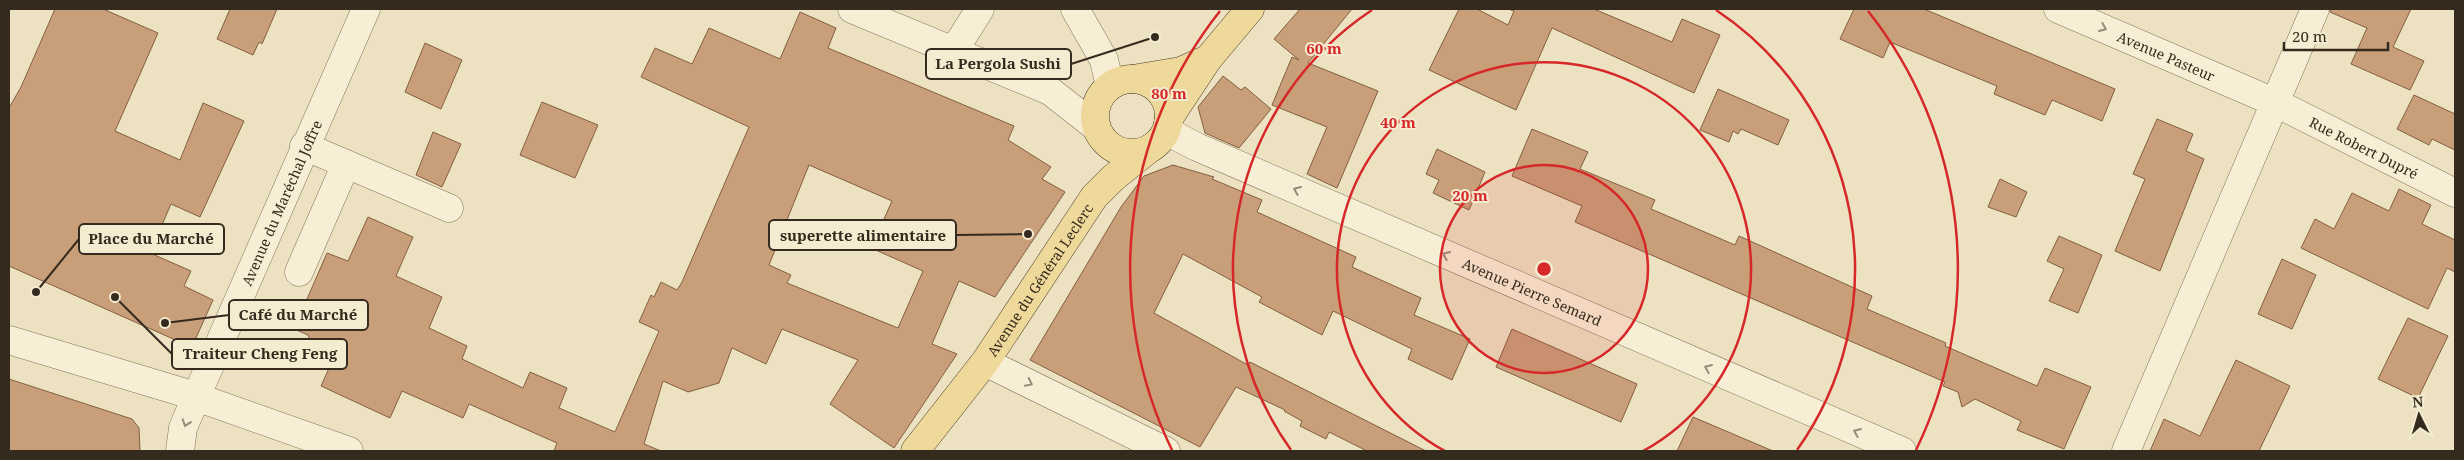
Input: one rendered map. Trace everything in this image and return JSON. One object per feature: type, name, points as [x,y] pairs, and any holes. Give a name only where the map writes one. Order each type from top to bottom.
[{"type":"main road","points":[[1208,59],[1181,71],[1115,85],[1094,112],[1098,130],[1108,145],[1122,152],[1136,153],[1149,149],[1163,136],[1168,121],[1208,59],[1250,9]]},
{"type":"main road","points":[[1115,85],[1146,82],[1157,89],[1165,99],[1168,121]]},
{"type":"main road","name":"Avenue du Général Leclerc","points":[[1094,197],[1101,168],[1098,130]]},
{"type":"main road","name":"Avenue du Général Leclerc","points":[[937,451],[986,362],[1094,197],[1113,178],[1149,149]]},
{"type":"main road","name":"Avenue du Général Leclerc","points":[[915,451],[986,362]]},
{"type":"street","name":"Avenue du Maréchal Joffre","points":[[180,451],[183,428],[196,397],[304,146],[366,9]]},
{"type":"street","points":[[852,9],[1050,91],[1085,94],[1115,85],[1104,60],[1075,9]]},
{"type":"street","points":[[953,52],[980,9]]},
{"type":"street","name":"Avenue Pasteur","points":[[2058,9],[2274,102]]},
{"type":"street","points":[[2126,451],[2315,9]]},
{"type":"street","points":[[1050,91],[1098,130]]},
{"type":"street","name":"Rue Robert Dupré","points":[[2274,102],[2455,193]]},
{"type":"street","name":"Avenue Pierre Semard","points":[[1168,121],[1170,130],[1178,138],[1197,147],[1902,451]]},
{"type":"street","points":[[304,146],[449,208]]},
{"type":"street","points":[[299,272],[346,164]]},
{"type":"street","points":[[9,340],[196,397],[346,451]]},
{"type":"street","points":[[986,362],[1166,451]]},
{"type":"building","points":[[55,9],[103,9],[158,33],[115,131],[180,160],[203,103],[244,121],[200,217],[171,204],[150,253],[191,271],[184,286],[213,300],[196,338],[180,342],[9,266],[9,108],[21,87]]},
{"type":"building","points":[[230,9],[277,9],[262,44],[259,42],[253,55],[217,39]]},
{"type":"building","points":[[1300,9],[1352,9],[1308,63],[1378,91],[1337,188],[1307,174],[1327,127],[1272,105],[1292,57],[1299,60],[1274,39]]},
{"type":"building","points":[[1459,9],[1477,9],[1508,25],[1514,11],[1508,9],[1594,9],[1672,42],[1682,19],[1720,35],[1694,93],[1552,28],[1516,110],[1429,70]]},
{"type":"building","points":[[1854,9],[1924,9],[2115,89],[2102,121],[2052,100],[2045,115],[1994,94],[1997,86],[1890,42],[1883,58],[1840,39]]},
{"type":"building","points":[[2330,9],[2411,9],[2393,47],[2424,61],[2410,90],[2351,64],[2367,28],[2330,12]]},
{"type":"building","points":[[800,12],[836,28],[828,48],[1014,126],[1008,140],[1051,167],[1042,179],[1065,192],[995,297],[959,281],[932,344],[957,354],[894,448],[830,404],[858,360],[782,329],[766,364],[732,348],[719,383],[688,392],[663,381],[644,444],[661,451],[554,451],[557,443],[469,404],[463,418],[402,391],[390,418],[321,386],[330,366],[319,364],[308,335],[294,329],[327,253],[348,261],[368,217],[413,237],[396,276],[442,297],[429,328],[467,346],[462,359],[523,388],[530,372],[567,388],[559,408],[615,432],[659,331],[639,322],[651,295],[654,297],[661,282],[677,290],[682,282],[749,127],[641,77],[655,48],[692,64],[709,28],[780,59]],"holes":[[[809,165],[892,201],[871,248],[923,271],[898,328],[787,283],[791,275],[769,265]]]},
{"type":"building","points":[[425,43],[462,60],[441,109],[405,92]]},
{"type":"building","points":[[1223,76],[1241,90],[1245,87],[1271,109],[1239,148],[1205,133],[1198,107]]},
{"type":"building","points":[[1718,89],[1789,120],[1778,145],[1741,129],[1738,134],[1733,131],[1729,142],[1700,130]]},
{"type":"building","points":[[2414,95],[2455,114],[2455,150],[2432,139],[2429,145],[2397,129]]},
{"type":"building","points":[[542,102],[598,125],[575,178],[520,155]]},
{"type":"building","points":[[2157,119],[2193,134],[2186,151],[2204,159],[2160,271],[2115,251],[2145,179],[2133,174]]},
{"type":"building","points":[[1532,129],[1588,152],[1580,169],[1655,200],[1651,209],[1735,245],[1739,236],[1872,296],[1867,309],[1946,343],[1945,346],[2037,386],[2045,368],[2091,387],[2064,449],[2017,430],[2021,421],[1975,399],[1962,407],[1958,392],[1943,386],[1945,382],[1575,222],[1582,206],[1512,176]]},
{"type":"building","points":[[433,132],[461,144],[442,187],[416,175]]},
{"type":"building","points":[[1437,149],[1485,172],[1469,210],[1433,193],[1439,180],[1426,174]]},
{"type":"building","points":[[1173,165],[1214,177],[1212,179],[1262,200],[1257,212],[1356,257],[1352,267],[1421,298],[1414,315],[1470,339],[1452,380],[1408,359],[1412,349],[1333,311],[1322,335],[1259,302],[1262,297],[1183,254],[1154,313],[1248,365],[1250,362],[1426,451],[1367,451],[1329,432],[1326,439],[1300,426],[1302,421],[1285,410],[1236,387],[1200,447],[1030,360],[1121,207],[1144,176]]},
{"type":"building","points":[[2000,179],[2027,192],[2016,217],[1988,207]]},
{"type":"building","points":[[2399,189],[2431,205],[2422,224],[2455,240],[2455,272],[2447,268],[2428,309],[2301,248],[2315,219],[2334,229],[2352,193],[2389,211]]},
{"type":"building","points":[[2059,236],[2102,255],[2078,313],[2049,301],[2064,269],[2047,261]]},
{"type":"building","points":[[2282,259],[2316,275],[2292,329],[2258,314]]},
{"type":"building","points":[[2408,318],[2448,336],[2418,398],[2378,379]]},
{"type":"building","points":[[1512,329],[1637,384],[1621,422],[1496,367]]},
{"type":"building","points":[[2236,360],[2290,386],[2259,451],[2150,451],[2164,419],[2200,436]]},
{"type":"building","points":[[9,379],[132,419],[139,428],[140,451],[9,451]]},
{"type":"building","points":[[1693,417],[1773,451],[1677,451]]},
{"type":"place","name":"La Pergola Sushi","points":[[1155,37]]},
{"type":"place","name":"superette alimentaire","points":[[1028,234]]},
{"type":"place","name":"Place du Marché","points":[[36,292]]},
{"type":"place","name":"Traiteur Cheng Feng","points":[[115,297]]},
{"type":"place","name":"Café du Marché","points":[[165,323]]}]
